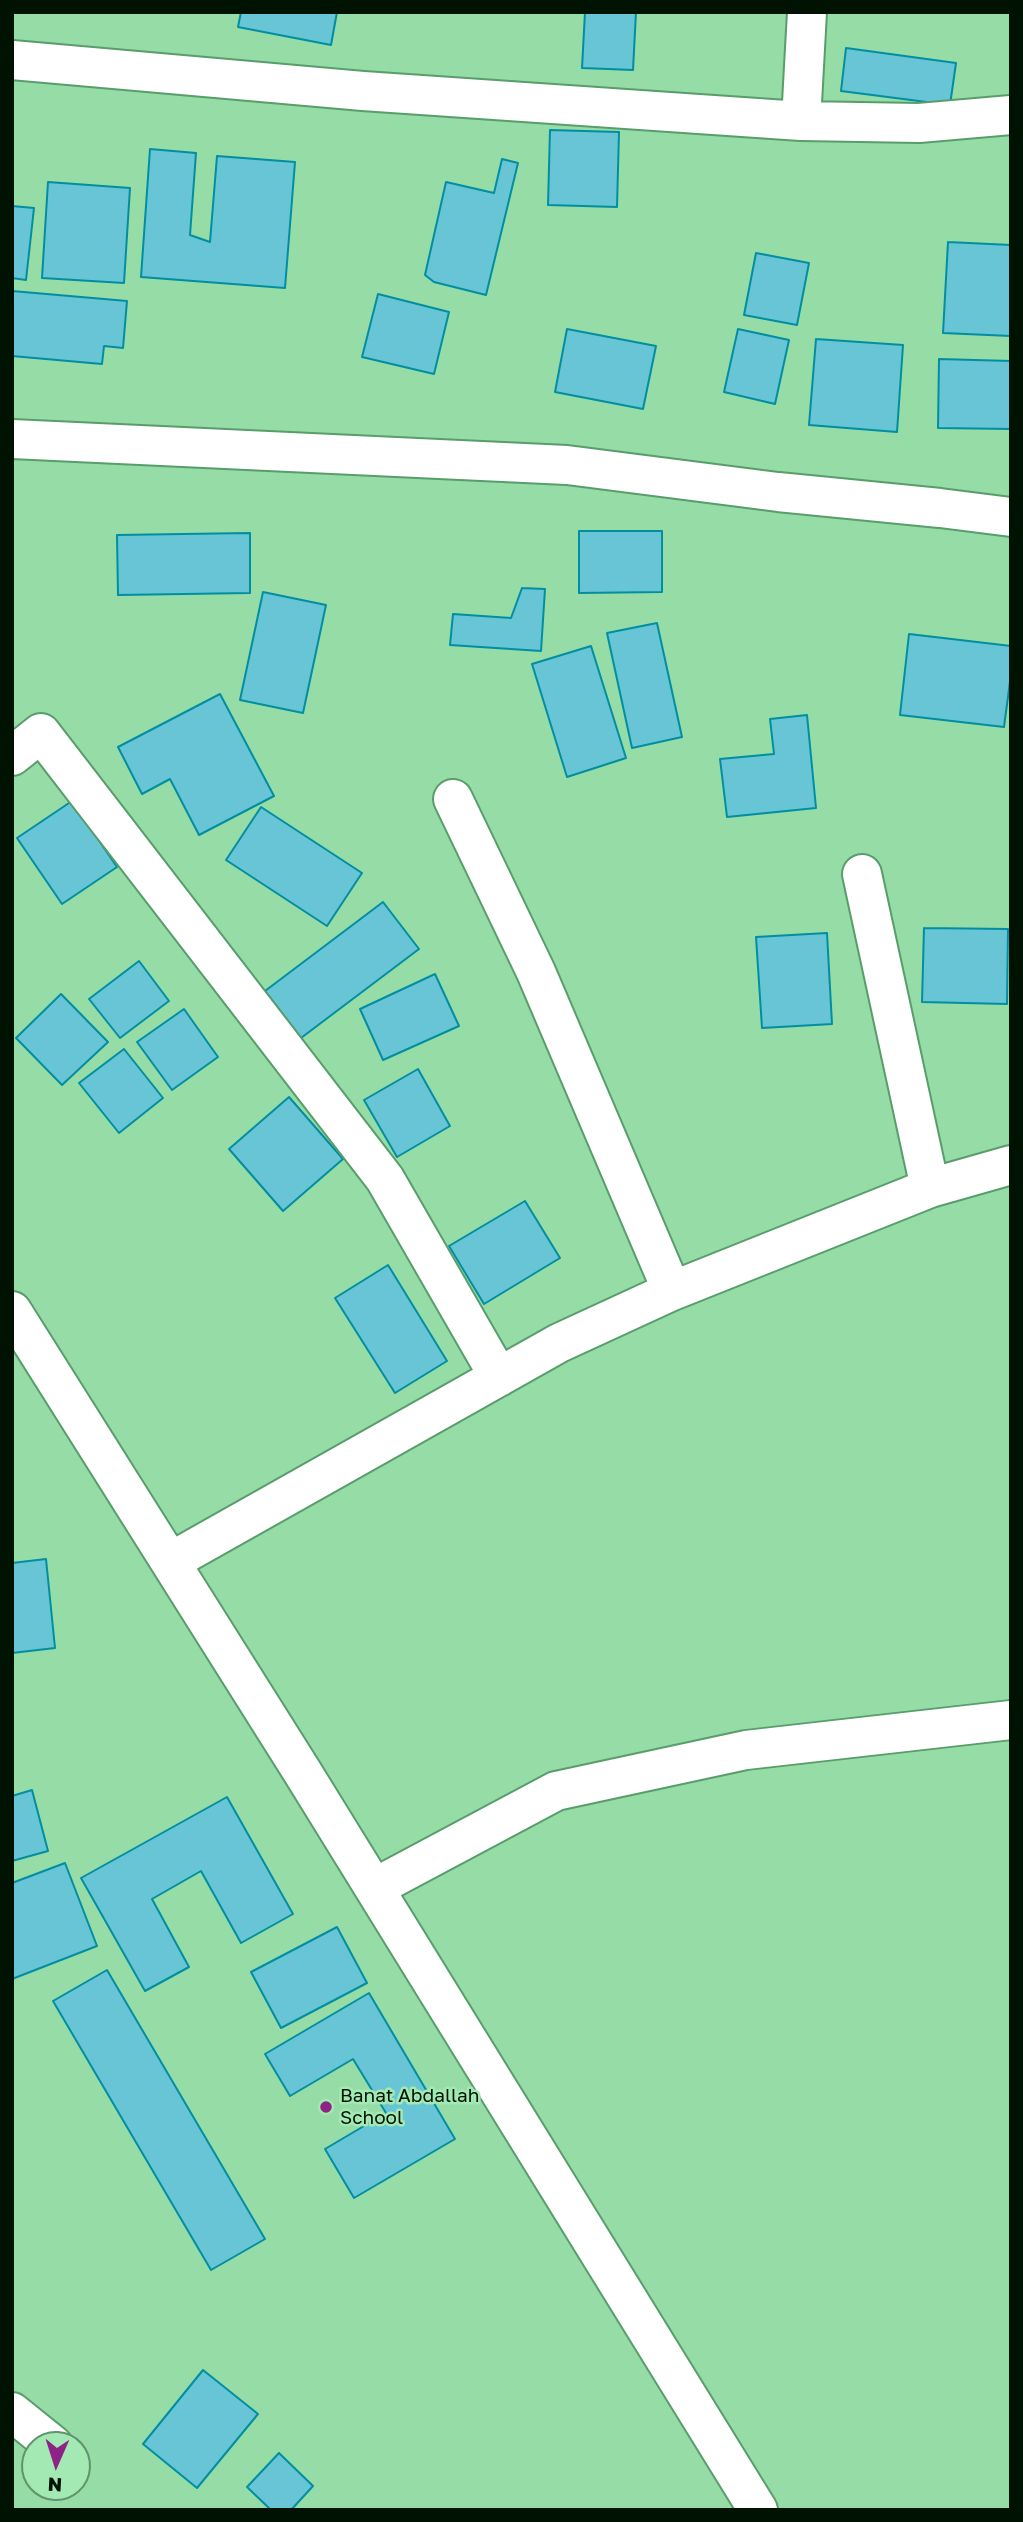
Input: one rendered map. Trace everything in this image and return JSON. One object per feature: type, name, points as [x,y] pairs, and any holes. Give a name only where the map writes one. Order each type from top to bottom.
[{"type":"street","points":[[801,121],[807,12]]},
{"type":"street","points":[[12,60],[363,91],[801,121],[919,123],[1011,115]]},
{"type":"street","points":[[12,439],[567,465],[778,492],[1011,517]]},
{"type":"street","points":[[12,756],[41,733],[385,1179],[499,1377]]},
{"type":"street","points":[[453,799],[536,972],[672,1291]]},
{"type":"street","points":[[862,874],[930,1188]]},
{"type":"street","points":[[170,1562],[559,1343],[672,1291],[930,1188],[1011,1165]]},
{"type":"street","points":[[12,1311],[758,2510]]},
{"type":"street","points":[[373,1888],[555,1791],[746,1750],[1011,1720]]},
{"type":"street","points":[[12,2412],[36,2431]]},
{"type":"building","points":[[241,12],[337,12],[331,45],[238,27]]},
{"type":"building","points":[[585,12],[636,12],[633,70],[582,68]]},
{"type":"building","points":[[846,48],[956,63],[950,105],[841,91]]},
{"type":"building","points":[[550,130],[619,132],[617,207],[548,205]]},
{"type":"building","points":[[150,149],[196,153],[190,235],[210,242],[217,156],[295,162],[285,288],[141,277]]},
{"type":"building","points":[[502,159],[518,163],[486,295],[434,282],[425,275],[446,182],[494,193]]},
{"type":"building","points":[[48,182],[130,188],[124,283],[42,278]]},
{"type":"building","points":[[12,206],[34,208],[26,280],[12,278]]},
{"type":"building","points":[[948,242],[1011,245],[1011,336],[943,333]]},
{"type":"building","points":[[756,253],[809,263],[797,325],[744,315]]},
{"type":"building","points":[[12,291],[127,301],[123,348],[104,346],[102,364],[12,356]]},
{"type":"building","points":[[378,294],[449,312],[434,374],[362,357]]},
{"type":"building","points":[[567,329],[656,346],[643,409],[555,392]]},
{"type":"building","points":[[738,329],[789,340],[775,404],[724,392]]},
{"type":"building","points":[[816,339],[903,345],[897,432],[809,425]]},
{"type":"building","points":[[939,359],[1011,361],[1011,429],[938,428]]},
{"type":"building","points":[[579,531],[662,531],[662,592],[579,593]]},
{"type":"building","points":[[250,533],[250,593],[118,595],[117,535]]},
{"type":"building","points":[[522,588],[545,589],[541,651],[450,645],[453,614],[511,618]]},
{"type":"building","points":[[263,592],[326,605],[303,713],[240,700]]},
{"type":"building","points":[[657,623],[682,737],[632,748],[607,633]]},
{"type":"building","points":[[909,634],[1011,646],[1011,674],[1004,727],[900,715]]},
{"type":"building","points":[[591,646],[626,758],[567,777],[532,664]]},
{"type":"building","points":[[220,694],[274,796],[199,835],[170,779],[142,794],[118,747]]},
{"type":"building","points":[[807,715],[816,808],[727,817],[720,759],[774,754],[770,719]]},
{"type":"building","points":[[72,801],[117,867],[62,904],[17,838]]},
{"type":"building","points":[[261,807],[362,873],[327,926],[226,860]]},
{"type":"building","points":[[383,902],[419,949],[301,1038],[265,991]]},
{"type":"building","points":[[924,928],[1008,929],[1007,1004],[922,1002]]},
{"type":"building","points":[[827,933],[832,1024],[762,1028],[756,937]]},
{"type":"building","points":[[139,961],[169,1001],[120,1038],[89,999]]},
{"type":"building","points":[[435,974],[459,1026],[383,1060],[360,1009]]},
{"type":"building","points":[[61,994],[108,1042],[62,1085],[16,1038]]},
{"type":"building","points":[[184,1009],[218,1057],[172,1090],[137,1042]]},
{"type":"building","points":[[124,1049],[163,1098],[119,1133],[79,1083]]},
{"type":"building","points":[[418,1069],[450,1126],[397,1157],[364,1100]]},
{"type":"building","points":[[289,1097],[343,1159],[283,1211],[229,1149]]},
{"type":"building","points":[[525,1201],[560,1258],[484,1304],[449,1246]]},
{"type":"building","points":[[388,1265],[447,1361],[395,1393],[335,1298]]},
{"type":"building","points":[[46,1559],[55,1648],[12,1653],[12,1563]]},
{"type":"building","points":[[32,1790],[48,1851],[12,1861],[12,1796]]},
{"type":"building","points":[[227,1797],[293,1914],[241,1943],[201,1871],[152,1899],[189,1967],[145,1991],[81,1878]]},
{"type":"building","points":[[65,1863],[97,1946],[12,1979],[12,1883]]},
{"type":"building","points":[[337,1927],[367,1983],[281,2028],[251,1972]]},
{"type":"building","points":[[107,1970],[265,2239],[211,2270],[53,2001]]},
{"type":"building","points":[[369,1993],[455,2139],[354,2198],[325,2149],[386,2113],[353,2059],[290,2096],[265,2054]]},
{"type":"building","points":[[203,2370],[258,2414],[197,2488],[143,2444]]},
{"type":"building","points":[[279,2453],[313,2486],[291,2510],[271,2510],[247,2487]]},
{"type":"place","name":"Banat Abdallah School","points":[[326,2107]]}]
